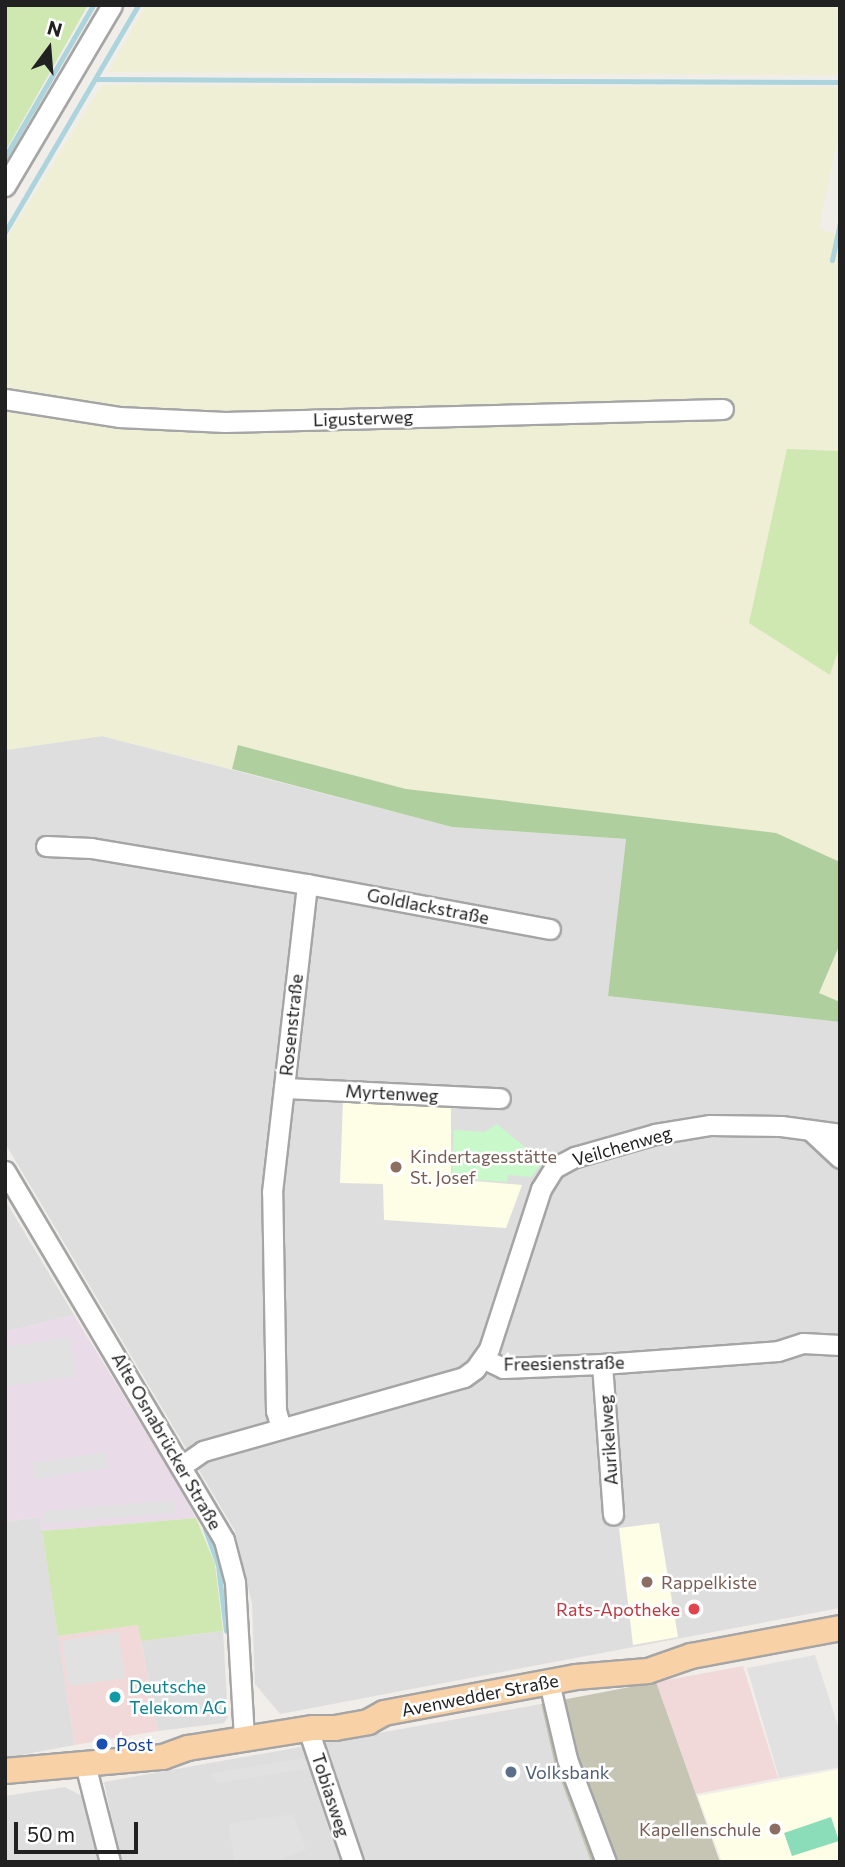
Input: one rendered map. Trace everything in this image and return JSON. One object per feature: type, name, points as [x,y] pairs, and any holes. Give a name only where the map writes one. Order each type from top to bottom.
[{"type":"main road","name":"Avenwedder Straße","points":[[5,1771],[34,1772],[131,1757],[161,1746],[188,1748],[311,1728],[368,1722],[384,1713],[576,1677],[640,1672],[691,1657],[840,1628]]},
{"type":"main road","name":"Avenwedder Straße","points":[[5,1783],[34,1772]]},
{"type":"street","points":[[5,186],[112,5]]},
{"type":"street","name":"Ligusterweg","points":[[5,399],[119,417],[212,422],[723,409]]},
{"type":"street","points":[[46,846],[92,848],[307,884]]},
{"type":"street","name":"Goldlackstraße","points":[[307,884],[550,929]]},
{"type":"street","name":"Rosenstraße","points":[[281,1428],[276,1411],[272,1192],[307,884]]},
{"type":"street","name":"Myrtenweg","points":[[284,1088],[500,1098]]},
{"type":"street","name":"Veilchenweg","points":[[484,1359],[541,1189],[554,1168],[575,1157],[655,1134],[710,1125],[810,1130],[840,1135]]},
{"type":"street","points":[[810,1130],[840,1158]]},
{"type":"street","name":"Alte Osnabrücker Straße","points":[[5,1171],[216,1521],[232,1561],[244,1739]]},
{"type":"street","name":"Freesienstraße","points":[[183,1465],[203,1451],[464,1377],[484,1359],[503,1368],[602,1364],[778,1351],[803,1343],[840,1345]]},
{"type":"street","name":"Aurikelweg","points":[[602,1364],[613,1515]]},
{"type":"street","points":[[549,1682],[567,1759],[606,1862]]},
{"type":"street","name":"Tobiasweg","points":[[311,1728],[353,1862]]},
{"type":"street","points":[[85,1764],[110,1862]]},
{"type":"shaded area","points":[[146,5],[840,5],[840,75],[108,72]]},
{"type":"shaded area","points":[[102,85],[840,87],[840,125],[819,229],[840,235],[840,451],[787,449],[830,675],[840,646],[840,862],[776,833],[406,789],[239,745],[232,769],[102,736],[5,750],[5,408],[152,431],[681,414],[225,415],[110,409],[5,391],[5,241]]},
{"type":"shaded area","points":[[102,736],[452,827],[626,839],[608,996],[840,1022],[840,1608],[280,1714],[255,1684],[252,1604],[235,1531],[5,1143],[5,750]]},
{"type":"shaded area","points":[[840,944],[840,1002],[819,994]]},
{"type":"shaded area","name":"Kindertagesstätte St. Josef","points":[[343,1100],[451,1105],[451,1179],[522,1185],[506,1228],[384,1220],[383,1184],[340,1183]]},
{"type":"shaded area","points":[[5,1200],[74,1315],[5,1332]]},
{"type":"shaded area","points":[[74,1315],[196,1518],[42,1531],[39,1517],[5,1522],[5,1332]]},
{"type":"shaded area","points":[[70,1337],[76,1376],[5,1387],[5,1347]]},
{"type":"shaded area","points":[[106,1452],[109,1468],[34,1479],[32,1463]]},
{"type":"shaded area","points":[[174,1500],[175,1513],[44,1524],[43,1511]]},
{"type":"shaded area","points":[[40,1517],[75,1745],[5,1758],[5,1522]]},
{"type":"shaded area","name":"Rappelkiste","points":[[659,1523],[678,1637],[633,1645],[619,1528]]},
{"type":"shaded area","points":[[138,1625],[158,1731],[75,1745],[58,1636]]},
{"type":"shaded area","points":[[223,1631],[228,1717],[224,1723],[158,1731],[141,1641]]},
{"type":"shaded area","points":[[118,1632],[125,1678],[69,1686],[62,1641]]},
{"type":"shaded area","points":[[815,1655],[840,1732],[840,1767],[779,1778],[747,1668]]},
{"type":"shaded area","points":[[743,1666],[778,1778],[696,1794],[656,1682]]},
{"type":"shaded area","points":[[656,1682],[720,1862],[591,1862],[554,1762],[541,1704]]},
{"type":"shaded area","points":[[541,1704],[554,1762],[591,1862],[121,1862],[104,1782]]},
{"type":"shaded area","points":[[303,1758],[312,1768],[218,1783],[209,1774]]},
{"type":"shaded area","name":"Kapellenschule","points":[[840,1769],[840,1862],[722,1862],[698,1796]]},
{"type":"shaded area","points":[[65,1787],[82,1796],[99,1862],[5,1862],[5,1796]]},
{"type":"shaded area","points":[[293,1814],[306,1850],[276,1861],[235,1862],[228,1824]]},
{"type":"green space","points":[[5,5],[88,5],[6,150],[5,149]]},
{"type":"green space","points":[[787,449],[840,451],[840,645],[830,675],[749,623]]},
{"type":"green space","points":[[238,745],[406,789],[776,833],[840,862],[840,944],[819,993],[840,1002],[840,1022],[608,996],[626,839],[452,827],[232,769]]},
{"type":"green space","points":[[497,1124],[543,1162],[531,1177],[508,1175],[507,1182],[452,1178],[454,1130],[485,1132]]},
{"type":"green space","points":[[196,1518],[215,1564],[223,1631],[141,1641],[138,1625],[58,1636],[42,1531]]},
{"type":"green space","points":[[831,1817],[839,1841],[792,1856],[784,1833]]},
{"type":"waterway","points":[[5,157],[93,5]]},
{"type":"waterway","points":[[5,232],[138,5]]},
{"type":"waterway","points":[[97,79],[840,82]]},
{"type":"waterway","points":[[832,260],[840,221]]},
{"type":"waterway","points":[[205,1529],[218,1565],[226,1631]]},
{"type":"place","name":"Kindertagesstätte St. Josef","points":[[396,1167]]},
{"type":"place","name":"Rappelkiste","points":[[647,1582]]},
{"type":"place","name":"Rats-Apotheke","points":[[694,1609]]},
{"type":"place","name":"Deutsche Telekom AG","points":[[115,1697]]},
{"type":"place","name":"Post","points":[[102,1744]]},
{"type":"place","name":"Volksbank","points":[[511,1772]]},
{"type":"place","name":"Kapellenschule","points":[[775,1829]]}]
